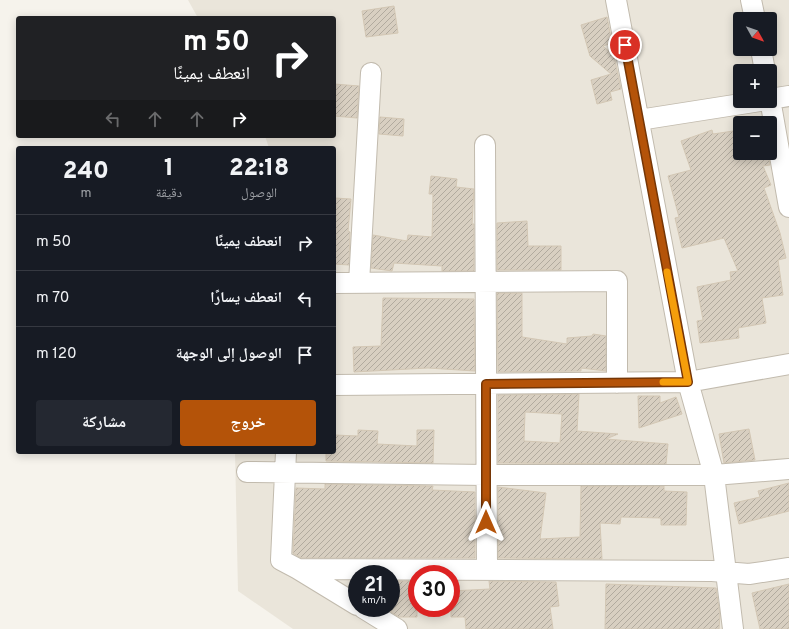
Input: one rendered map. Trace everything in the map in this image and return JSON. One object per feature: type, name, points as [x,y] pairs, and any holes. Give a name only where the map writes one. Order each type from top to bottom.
[{"type":"street","points":[[616,0],[688,382],[714,475],[733,629]]},
{"type":"street","points":[[751,0],[754,12]]},
{"type":"street","points":[[359,283],[371,73]]},
{"type":"street","points":[[777,98],[789,96]]},
{"type":"street","points":[[639,120],[733,105]]},
{"type":"street","points":[[772,108],[789,207]]},
{"type":"street","points":[[485,145],[486,570]]},
{"type":"street","points":[[336,283],[617,281],[617,383]]},
{"type":"street","points":[[336,385],[688,382],[789,364]]},
{"type":"street","points":[[286,454],[281,560],[348,599]]},
{"type":"street","points":[[247,472],[486,475],[714,475],[789,469]]},
{"type":"street","points":[[298,569],[726,572],[749,574],[789,568]]},
{"type":"street","points":[[378,617],[398,629]]},
{"type":"shaded area","points":[[188,0],[789,0],[789,629],[293,629],[238,591],[235,454],[336,454],[336,146],[268,146],[266,138],[336,138],[336,16],[197,16]]},
{"type":"building","points":[[394,6],[398,33],[366,37],[362,11]]},
{"type":"building","points":[[607,17],[612,43],[603,46],[614,56],[621,89],[610,92],[612,100],[597,104],[591,80],[611,74],[590,56],[581,25]]},
{"type":"building","points":[[336,84],[359,86],[357,118],[336,116]]},
{"type":"building","points":[[380,117],[404,119],[403,136],[379,134]]},
{"type":"building","points":[[712,130],[713,134],[733,131],[733,160],[769,160],[770,165],[763,166],[771,185],[764,188],[780,233],[786,258],[778,260],[783,295],[762,298],[766,323],[738,328],[739,338],[700,343],[697,321],[703,320],[697,287],[731,280],[730,272],[738,271],[724,238],[682,248],[675,218],[679,217],[668,176],[691,170],[681,141]]},
{"type":"building","points":[[431,176],[457,179],[456,187],[474,189],[472,224],[474,224],[474,271],[442,271],[442,266],[394,263],[392,271],[371,268],[373,235],[407,241],[408,235],[432,237],[433,194],[429,194]]},
{"type":"building","points":[[336,198],[351,199],[348,231],[350,232],[349,265],[336,264]]},
{"type":"building","points":[[527,221],[528,246],[561,246],[561,270],[497,270],[497,223]]},
{"type":"building","points":[[497,293],[522,293],[522,337],[567,344],[567,338],[592,336],[593,334],[606,336],[606,371],[581,368],[581,371],[498,372]]},
{"type":"building","points":[[383,298],[474,299],[475,371],[428,368],[354,372],[353,347],[381,346]]},
{"type":"building","points":[[579,394],[577,431],[618,434],[606,439],[668,444],[666,464],[498,463],[498,395]],"holes":[[[525,412],[562,414],[560,443],[524,441]]]},
{"type":"building","points":[[638,396],[660,396],[660,403],[676,397],[682,414],[639,428]]},
{"type":"building","points":[[749,429],[755,460],[724,463],[719,434]]},
{"type":"building","points":[[358,430],[378,431],[377,444],[417,446],[417,430],[434,430],[433,463],[326,461],[326,454],[336,454],[336,435],[358,436]]},
{"type":"building","points":[[789,483],[789,511],[739,524],[734,503],[760,497],[758,491]]},
{"type":"building","points":[[325,484],[433,486],[432,490],[475,492],[475,558],[301,558],[293,553],[296,488],[325,489]]},
{"type":"building","points":[[581,486],[664,486],[664,491],[687,492],[686,525],[661,525],[661,518],[621,517],[620,524],[600,523],[602,559],[498,558],[498,487],[546,493],[540,539],[580,537]]},
{"type":"building","points":[[400,581],[408,581],[408,617],[400,617]]},
{"type":"building","points":[[489,581],[556,582],[559,606],[550,607],[553,629],[466,629],[465,617],[460,617],[460,591],[490,589]]},
{"type":"building","points":[[606,584],[716,588],[720,615],[719,629],[605,629]]},
{"type":"building","points":[[789,584],[789,629],[760,629],[752,593]]},
{"type":"slow traffic","points":[[663,382],[688,382],[667,272]]},
{"type":"route","points":[[486,522],[486,384],[688,382],[625,45]]}]
